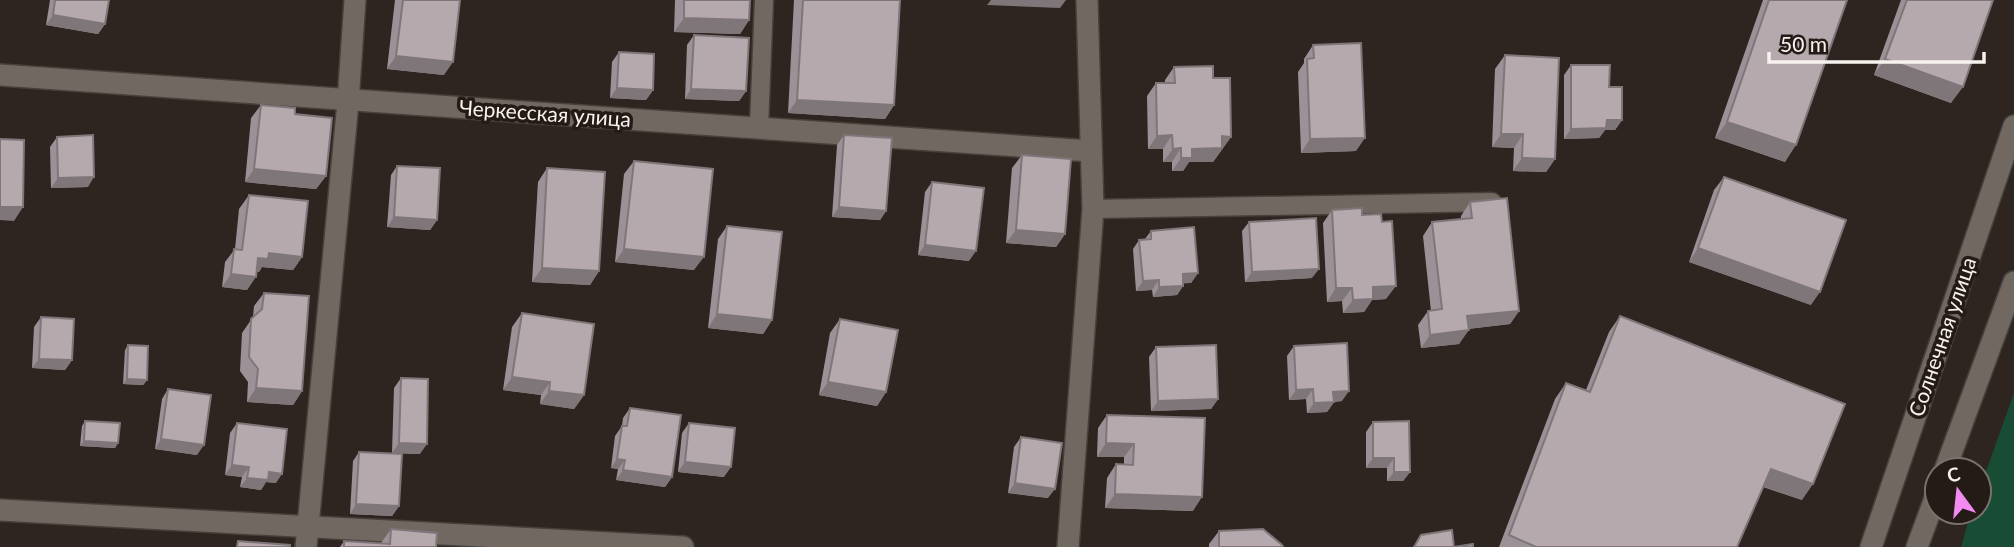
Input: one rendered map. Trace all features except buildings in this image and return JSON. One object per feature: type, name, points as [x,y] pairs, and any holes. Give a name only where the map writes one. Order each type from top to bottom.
[{"type":"street","points":[[307,537],[348,102],[355,0]]},
{"type":"street","points":[[1068,547],[1093,209],[1087,0]]},
{"type":"street","name":"Черкесская улица","points":[[0,75],[348,102],[759,126],[1090,151]]},
{"type":"street","name":"Солнечная улица","points":[[1871,547],[2014,126]]},
{"type":"street","points":[[1950,456],[2014,282]]},
{"type":"street","points":[[0,510],[307,537],[684,547]]},
{"type":"street","points":[[1917,547],[1925,526]]},
{"type":"lane","points":[[759,126],[764,0]]},
{"type":"lane","points":[[1093,209],[1498,202]]},
{"type":"green space","points":[[2014,393],[2014,547],[1961,547],[1967,526],[1993,526],[1992,456]]}]
